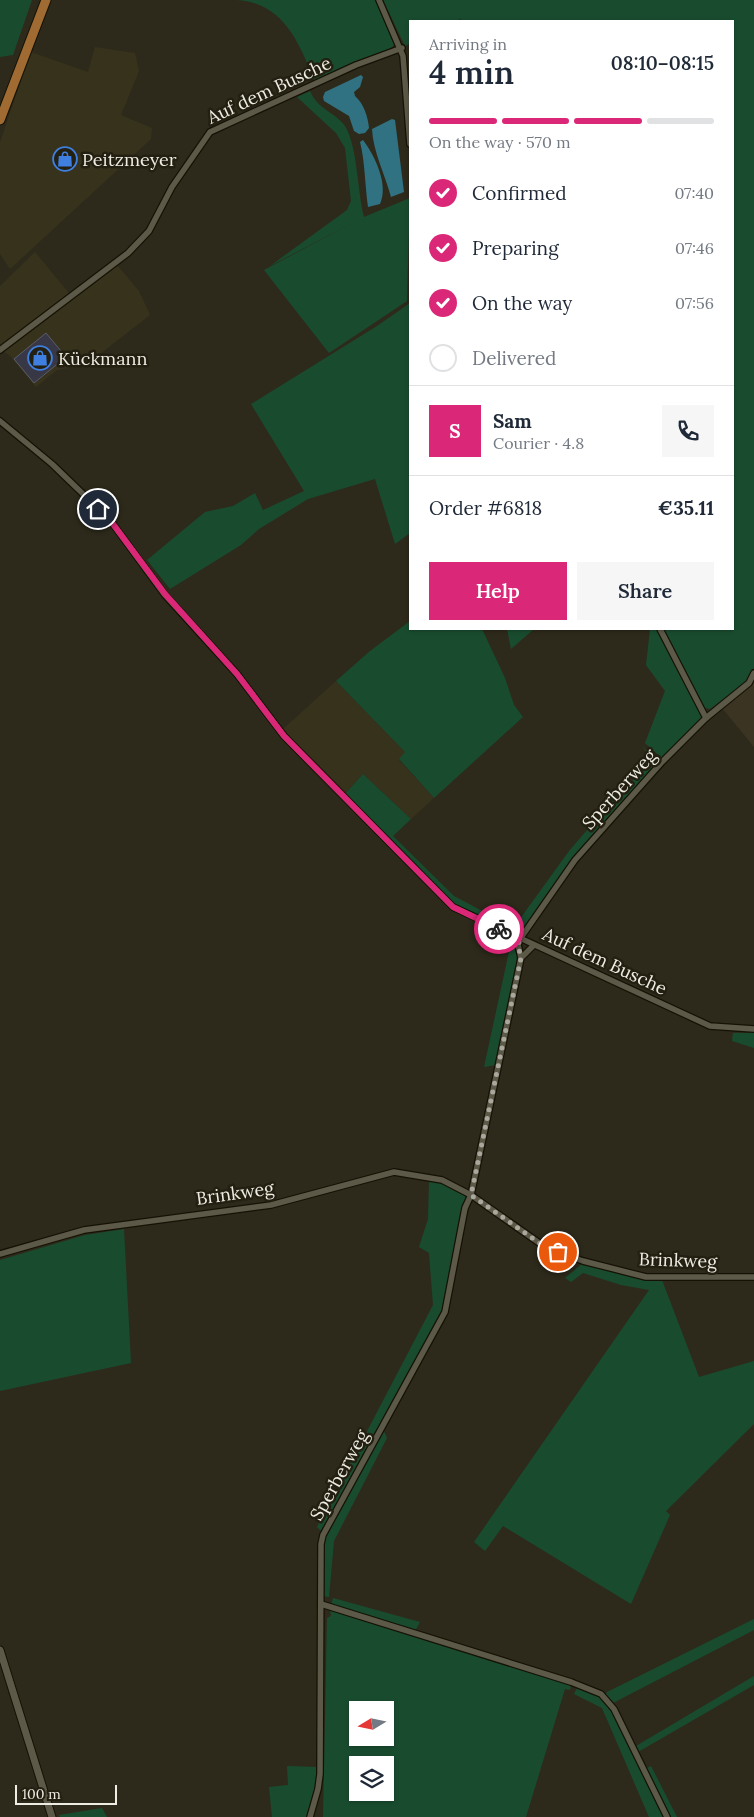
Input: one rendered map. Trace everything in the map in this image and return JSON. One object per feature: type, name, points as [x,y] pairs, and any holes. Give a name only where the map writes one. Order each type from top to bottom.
[{"type":"main road","points":[[0,120],[46,0]]},
{"type":"street","points":[[379,0],[402,48],[409,132]]},
{"type":"street","name":"Auf dem Busche","points":[[0,350],[128,253],[149,231],[172,187],[210,132],[356,65],[402,48]]},
{"type":"street","name":"Auf dem Busche","points":[[0,421],[52,464],[110,520],[165,594],[237,674],[284,736],[453,907],[533,946],[710,1026],[754,1029]]},
{"type":"street","points":[[661,630],[706,718]]},
{"type":"street","name":"Sperberweg","points":[[520,939],[575,860],[662,762],[706,718],[749,683],[754,673]]},
{"type":"street","points":[[471,1195],[521,958],[518,945],[520,939]]},
{"type":"street","points":[[521,958],[533,946]]},
{"type":"street","name":"Brinkweg","points":[[0,1254],[84,1230],[271,1205],[394,1172],[442,1180],[471,1195],[545,1247],[583,1261],[646,1277],[754,1276]]},
{"type":"street","name":"Sperberweg","points":[[310,1817],[320,1774],[323,1535],[445,1312],[465,1208],[471,1195]]},
{"type":"street","points":[[321,1604],[571,1682],[601,1694],[614,1709],[668,1817]]},
{"type":"street","points":[[0,1650],[52,1817]]},
{"type":"shaded area","name":"Peitzmeyer","points":[[95,47],[135,53],[139,71],[121,115],[152,128],[151,139],[10,269],[0,254],[0,142],[31,52],[88,72]]},
{"type":"shaded area","points":[[35,252],[73,298],[116,264],[139,291],[150,315],[86,365],[57,370],[36,387],[10,356],[0,349],[0,286]]},
{"type":"shaded area","points":[[336,681],[406,753],[399,760],[434,798],[411,819],[363,774],[344,795],[283,729]]},
{"type":"shaded area","points":[[754,681],[754,747],[722,708]]},
{"type":"green space","points":[[0,0],[32,0],[13,55],[0,57]]},
{"type":"green space","points":[[237,0],[375,0],[394,39],[394,45],[389,50],[314,80],[295,39],[278,17],[266,8]]},
{"type":"green space","points":[[383,0],[754,0],[754,681],[748,681],[710,709],[705,708],[664,630],[734,630],[734,20],[460,20],[462,18],[458,20],[409,20],[409,44],[405,46]]},
{"type":"green space","points":[[310,91],[317,103],[345,126],[355,157],[364,217],[409,198],[407,301],[329,353],[264,270],[358,220],[270,266],[347,210],[351,201],[345,148],[336,133],[297,97]]},
{"type":"green space","points":[[409,304],[409,534],[395,544],[375,479],[308,499],[259,529],[241,545],[170,589],[147,560],[205,512],[233,506],[255,493],[263,510],[304,491],[251,404],[377,326]]},
{"type":"green space","points":[[409,622],[409,630],[482,630],[505,678],[514,705],[523,717],[434,798],[399,759],[405,752],[336,681],[370,651]]},
{"type":"green space","points":[[507,630],[533,630],[511,649]]},
{"type":"green space","points":[[650,630],[657,630],[703,718],[663,759],[645,743],[665,691],[646,665]]},
{"type":"green space","points":[[642,746],[660,763],[620,806],[520,935],[453,903],[344,795],[363,774],[411,819],[393,836],[454,896],[509,925],[517,923],[569,851],[611,802],[653,760]]},
{"type":"green space","points":[[510,947],[516,947],[518,957],[496,1065],[484,1067]]},
{"type":"green space","points":[[733,1033],[754,1033],[754,1048],[732,1041]]},
{"type":"green space","points":[[429,1180],[441,1182],[466,1195],[443,1312],[321,1531],[317,1527],[433,1305],[429,1253],[419,1247],[428,1219]]},
{"type":"green space","points":[[124,1229],[131,1363],[0,1391],[0,1260],[85,1235]]},
{"type":"green space","points":[[583,1263],[633,1277],[662,1280],[699,1377],[754,1361],[754,1424],[666,1511],[670,1515],[631,1604],[503,1526],[485,1551],[474,1542],[649,1290],[621,1285],[583,1273],[571,1282],[565,1278]]},
{"type":"green space","points":[[383,1429],[387,1438],[334,1541],[329,1597],[323,1596],[324,1537]]},
{"type":"green space","points":[[333,1598],[420,1622],[415,1631],[331,1605]]},
{"type":"green space","points":[[330,1610],[571,1685],[570,1690],[565,1689],[526,1817],[323,1817],[327,1618],[331,1616]]},
{"type":"green space","points":[[754,1619],[754,1630],[613,1703],[605,1695],[607,1692]]},
{"type":"green space","points":[[754,1676],[754,1685],[638,1752],[636,1746]]},
{"type":"green space","points":[[578,1686],[600,1695],[612,1709],[665,1817],[649,1817],[602,1708],[574,1694]]},
{"type":"green space","points":[[287,1766],[318,1767],[316,1785],[306,1817],[272,1817],[269,1787],[288,1785]]},
{"type":"green space","points":[[651,1766],[677,1817],[671,1817],[645,1769]]},
{"type":"green space","points":[[102,1808],[107,1817],[60,1817],[59,1815]]},
{"type":"water","points":[[361,75],[363,77],[360,87],[354,92],[365,111],[369,128],[365,133],[359,134],[354,131],[349,116],[324,101],[323,97],[325,92]]},
{"type":"water","points":[[392,119],[395,120],[404,192],[391,197],[377,155],[372,129]]},
{"type":"water","points":[[363,140],[376,162],[383,188],[380,204],[368,207],[360,142]]},
{"type":"building","name":"Kückmann","points":[[46,333],[66,357],[34,383],[14,359]]},
{"type":"way so far","points":[[499,929],[520,939],[518,945],[521,958],[471,1195],[545,1247],[558,1252]]},
{"type":"place","name":"Peitzmeyer","points":[[65,159]]},
{"type":"place","name":"Kückmann","points":[[40,358]]},
{"type":"route","points":[[98,509],[110,520],[165,594],[237,674],[284,736],[453,907],[499,929]]}]
